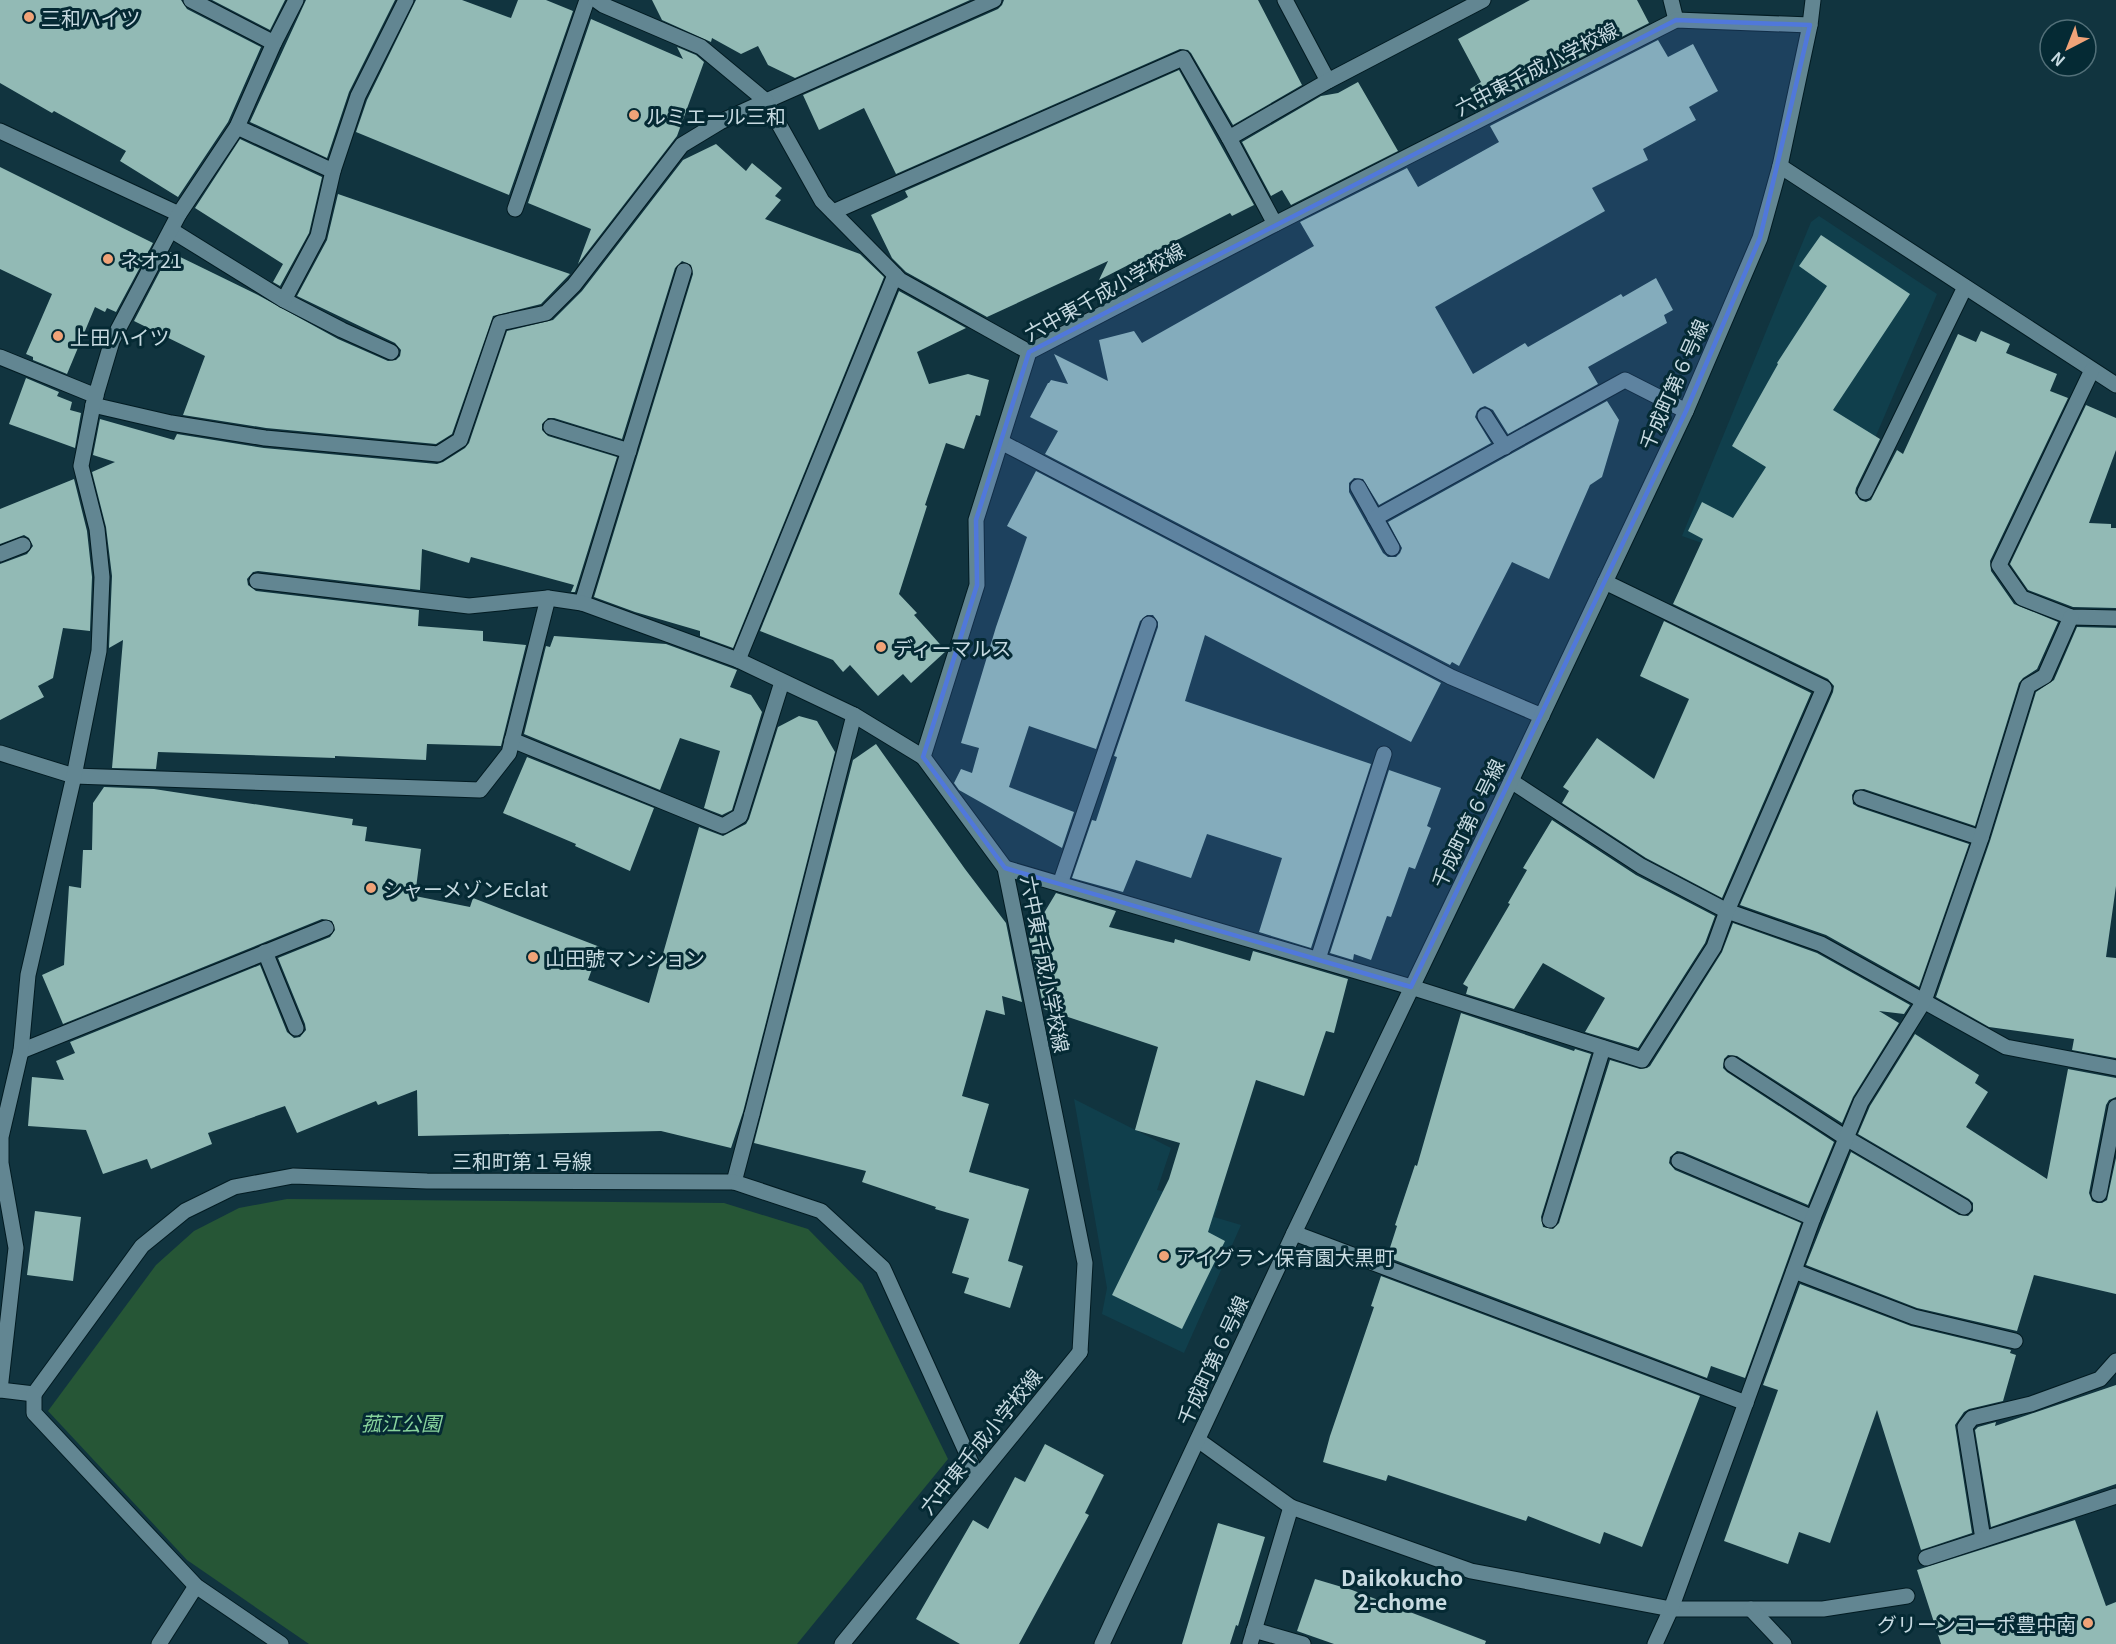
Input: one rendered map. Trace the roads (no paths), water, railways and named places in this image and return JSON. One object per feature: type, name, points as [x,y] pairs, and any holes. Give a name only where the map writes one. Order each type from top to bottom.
[{"type":"street","points":[[191,0],[274,43]]},
{"type":"street","points":[[281,1644],[196,1586],[34,1413],[34,1394],[0,1390],[4,1324],[16,1248],[0,1163],[1,1137],[21,1051],[28,975],[74,776],[99,651],[102,577],[97,529],[81,466],[95,400],[112,341],[179,214],[237,127],[274,43],[296,0]]},
{"type":"street","points":[[284,300],[318,236],[333,171],[358,96],[406,0]]},
{"type":"street","points":[[514,209],[587,0]]},
{"type":"street","points":[[596,0],[701,47],[766,101],[822,201],[900,280],[1029,352]]},
{"type":"street","points":[[0,357],[95,400],[171,423],[265,438],[438,454],[460,440],[500,323],[546,314],[574,285],[682,145],[720,123],[766,101],[994,0]]},
{"type":"street","points":[[1285,0],[1328,81]]},
{"type":"street","points":[[1229,138],[1328,81],[1483,0]]},
{"type":"street","points":[[1671,0],[1676,20]]},
{"type":"street","name":"千成町第６号線","points":[[1101,1644],[1294,1233],[1686,411],[1760,238],[1780,166],[1810,25],[1813,0]]},
{"type":"street","name":"六中東千成小学校線","points":[[842,1644],[1080,1352],[1085,1263],[1005,868],[923,757],[977,585],[976,520],[1029,352],[1676,20],[1810,25]]},
{"type":"street","points":[[833,212],[1183,58],[1275,224]]},
{"type":"street","points":[[237,127],[333,171]]},
{"type":"street","points":[[0,131],[179,214]]},
{"type":"street","points":[[1780,166],[2116,385]]},
{"type":"street","points":[[171,230],[284,300],[391,352]]},
{"type":"street","points":[[582,603],[684,271]]},
{"type":"street","points":[[738,660],[895,275]]},
{"type":"street","points":[[1865,492],[1965,287]]},
{"type":"street","points":[[2092,370],[1998,565],[2022,598],[2071,617],[2116,618]]},
{"type":"street","points":[[1375,518],[1625,380],[1686,411]]},
{"type":"street","points":[[1485,416],[1505,447]]},
{"type":"street","points":[[550,428],[629,451]]},
{"type":"street","points":[[1001,442],[1451,677],[1542,716]]},
{"type":"street","points":[[1358,486],[1392,548]]},
{"type":"street","points":[[0,554],[22,545]]},
{"type":"street","points":[[256,581],[469,606],[548,598],[582,603],[738,660],[854,715],[923,757]]},
{"type":"street","points":[[1005,868],[1411,987],[1642,1060],[1714,947],[1727,911],[1824,688],[1605,582]]},
{"type":"street","points":[[0,753],[74,776],[480,790],[509,753],[548,598]]},
{"type":"street","points":[[1655,1644],[1671,1609],[1813,1218],[1861,1102],[1924,1001],[1981,838],[2028,686],[2045,676],[2071,617]]},
{"type":"street","points":[[1060,884],[1149,624]]},
{"type":"street","points":[[512,740],[723,826],[740,816],[782,682]]},
{"type":"street","points":[[734,1182],[854,715]]},
{"type":"street","points":[[1318,959],[1384,754]]},
{"type":"street","points":[[1511,781],[1641,866],[1727,911],[1821,944],[2006,1047],[2116,1068]]},
{"type":"street","points":[[1860,798],[1981,838]]},
{"type":"street","points":[[21,1051],[326,928]]},
{"type":"street","points":[[265,952],[296,1028]]},
{"type":"street","points":[[1550,1220],[1603,1048]]},
{"type":"street","points":[[1732,1064],[1846,1138],[1964,1207]]},
{"type":"street","points":[[2099,1194],[2116,1107]]},
{"type":"street","points":[[1679,1161],[1813,1218]]},
{"type":"street","name":"三和町第１号線","points":[[34,1394],[142,1246],[185,1211],[234,1187],[293,1176],[427,1180],[734,1182],[821,1211],[883,1268],[977,1476]]},
{"type":"street","points":[[1294,1233],[1746,1403]]},
{"type":"street","points":[[1794,1271],[1914,1317],[2014,1341]]},
{"type":"street","points":[[1983,1539],[1965,1427],[1972,1418],[2031,1404],[2100,1379],[2116,1361]]},
{"type":"street","points":[[1198,1440],[1291,1507],[1471,1571],[1671,1609],[1824,1609],[1907,1596]]},
{"type":"street","points":[[1926,1558],[2116,1496]]},
{"type":"street","points":[[1291,1507],[1252,1637],[1303,1644]]},
{"type":"street","points":[[159,1644],[196,1586]]},
{"type":"street","points":[[1751,1609],[1784,1644]]},
{"type":"place","name":"三和ハイツ","points":[[29,17]]},
{"type":"place","name":"ルミエール三和","points":[[634,115]]},
{"type":"place","name":"ネオ21","points":[[108,259]]},
{"type":"place","name":"上田ハイツ","points":[[58,336]]},
{"type":"place","name":"ディーマルス","points":[[881,647]]},
{"type":"place","name":"シャーメゾンEclat","points":[[371,888]]},
{"type":"place","name":"山田號マンション","points":[[533,957]]},
{"type":"place","name":"アイグラン保育園大黒町","points":[[1164,1256]]},
{"type":"place","name":"グリーンコーポ豊中南","points":[[2088,1623]]},
{"type":"district","name":"Daikokucho 2-chome","points":[[1402,1589]]},
{"type":"park label","name":"菰江公園","points":[[401,1422]]}]
